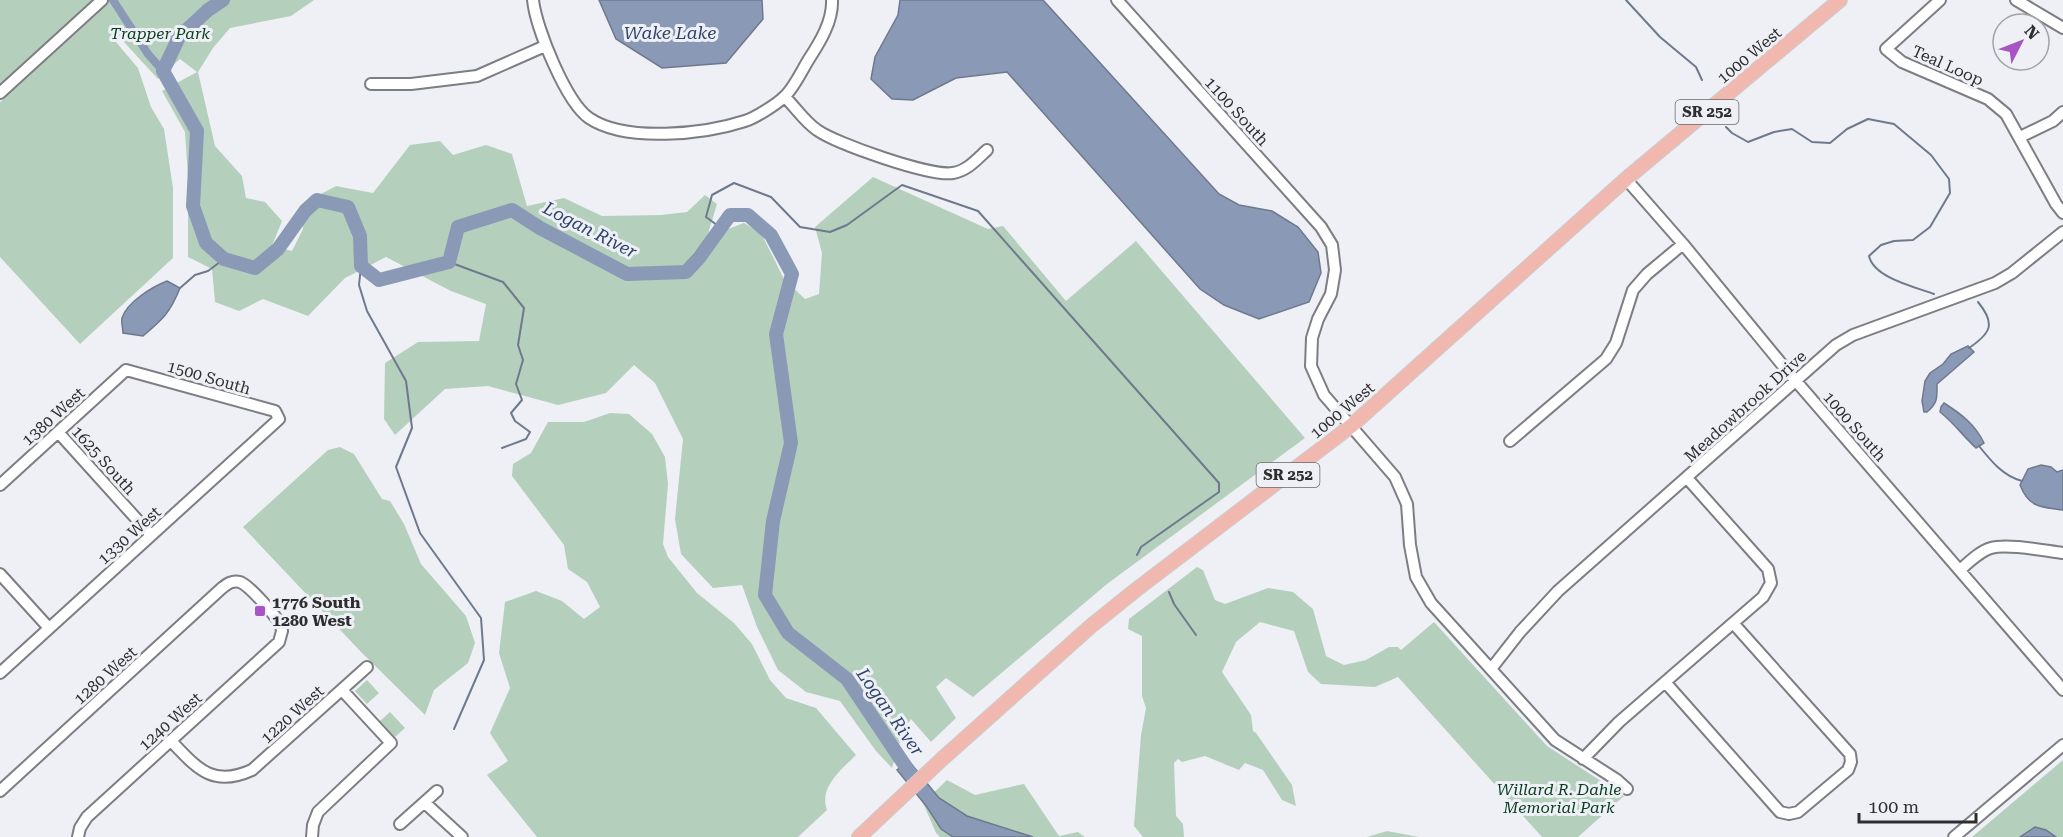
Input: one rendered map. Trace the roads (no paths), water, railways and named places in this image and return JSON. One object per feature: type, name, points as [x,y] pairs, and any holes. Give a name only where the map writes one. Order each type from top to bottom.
[{"type":"main road","name":"1000 West","points":[[860,837],[941,760],[1091,626],[1351,426],[1626,179],[1840,0]]},
{"type":"street","points":[[0,93],[102,0]]},
{"type":"street","points":[[533,0],[534,12],[546,46],[571,96],[588,117],[608,127],[643,135],[712,130],[748,120],[785,97],[819,44],[832,11],[832,0]]},
{"type":"street","name":"1100 South","points":[[1117,0],[1321,227],[1332,245],[1335,270],[1331,294],[1318,319],[1312,338],[1311,366],[1324,395],[1351,426]]},
{"type":"street","name":"Teal Loop","points":[[1940,0],[1886,48],[1902,62],[1988,99],[2006,114],[2020,137]]},
{"type":"street","points":[[2016,0],[2063,28]]},
{"type":"street","points":[[371,84],[411,84],[477,76],[546,46]]},
{"type":"street","points":[[785,97],[816,130],[858,150],[937,173],[953,173],[966,169],[987,150]]},
{"type":"street","points":[[2063,112],[2053,121],[2020,137],[2063,213]]},
{"type":"street","name":"1000 South","points":[[1626,179],[1683,244],[1795,381],[2063,690]]},
{"type":"street","name":"Meadowbrook Drive","points":[[1491,669],[1520,632],[1558,591],[1836,345],[1853,335],[1995,283],[2012,273],[2063,232]]},
{"type":"street","points":[[1510,441],[1606,359],[1616,343],[1634,290],[1647,274],[1683,244]]},
{"type":"street","name":"1500 South","points":[[126,370],[275,411],[279,419]]},
{"type":"street","name":"1380 West","points":[[0,485],[126,370]]},
{"type":"street","name":"1330 West","points":[[0,673],[279,419]]},
{"type":"street","points":[[1351,426],[1395,477],[1407,504],[1410,545],[1416,577],[1431,603],[1555,740],[1617,780],[1627,789]]},
{"type":"street","name":"1625 South","points":[[58,432],[151,535]]},
{"type":"street","points":[[1583,759],[1619,722],[1763,597],[1771,583],[1768,569],[1687,478]]},
{"type":"street","points":[[1960,570],[1991,547],[2003,546],[2063,553]]},
{"type":"street","points":[[0,574],[49,628]]},
{"type":"street","name":"1280 West","points":[[0,791],[230,582],[238,582],[246,586],[278,620],[282,632]]},
{"type":"street","points":[[1665,682],[1780,812],[1789,814],[1798,812],[1848,770],[1851,762],[1850,754],[1733,623]]},
{"type":"street","name":"1240 West","points":[[78,835],[87,817],[279,642],[282,632]]},
{"type":"street","name":"1220 West","points":[[171,741],[200,770],[217,776],[234,776],[252,770],[367,667]]},
{"type":"street","points":[[312,837],[313,825],[318,812],[391,743],[342,690]]},
{"type":"street","points":[[1954,837],[2063,745]]},
{"type":"street","points":[[400,824],[437,791]]},
{"type":"street","points":[[425,803],[462,837]]},
{"type":"water","name":"Wake Lake","points":[[599,0],[762,0],[763,19],[726,63],[662,68],[616,39]]},
{"type":"water","points":[[900,0],[1043,0],[1219,194],[1239,205],[1272,211],[1298,227],[1318,252],[1321,273],[1309,302],[1259,319],[1224,305],[1200,289],[1007,72],[956,78],[913,100],[892,99],[871,79],[875,57],[898,15]]},
{"type":"water","points":[[167,281],[180,288],[165,315],[143,336],[123,333],[122,318],[129,306],[147,291]]},
{"type":"water","points":[[1968,346],[1974,352],[1937,384],[1935,403],[1931,409],[1924,412],[1922,401],[1925,381],[1930,373],[1943,364],[1951,354]]},
{"type":"water","points":[[1944,403],[1967,420],[1984,443],[1976,448],[1940,412]]},
{"type":"water","points":[[2041,465],[2051,467],[2057,472],[2063,470],[2063,510],[2037,505],[2027,498],[2020,485],[2028,469]]},
{"type":"water","points":[[909,761],[939,798],[967,816],[1033,837],[953,837],[941,829],[927,807],[897,770]]},
{"type":"water","points":[[2035,827],[2046,830],[2056,837],[2020,837]]},
{"type":"waterway","points":[[113,0],[148,54],[163,71]]},
{"type":"waterway","name":"Logan River","points":[[223,0],[208,10],[179,37],[163,71],[197,131],[193,206],[206,243],[224,259],[255,268],[278,249],[305,211],[317,200],[348,207],[360,236],[361,266],[379,280],[449,262],[458,227],[512,210],[540,228],[627,274],[686,272],[730,215],[748,215],[771,235],[792,274],[776,334],[791,443],[773,521],[765,595],[788,633],[847,679],[914,779]]},
{"type":"waterway","points":[[1626,0],[1660,37],[1696,67],[1702,80]]},
{"type":"waterway","points":[[1726,127],[1748,142],[1774,132],[1792,129],[1812,142],[1830,143],[1847,129],[1868,119],[1894,124],[1931,155],[1949,179],[1950,193],[1930,227],[1913,240],[1894,241],[1881,245],[1869,256],[1872,264],[1887,276],[1934,294]]},
{"type":"waterway","points":[[721,228],[706,217],[712,195],[734,183],[771,197],[800,227],[830,232],[847,225],[902,185],[978,211],[1219,483],[1219,492],[1141,547],[1137,555]]},
{"type":"waterway","points":[[180,288],[195,275],[208,271],[224,259]]},
{"type":"waterway","points":[[449,262],[503,282],[524,308],[518,345],[523,360],[516,384],[522,400],[511,413],[515,421],[530,432],[526,439],[502,448]]},
{"type":"waterway","points":[[361,266],[359,285],[367,311],[406,381],[412,428],[396,467],[420,533],[481,618],[484,660],[454,729]]},
{"type":"waterway","points":[[1969,348],[1982,338],[1988,328],[1987,316],[1978,302]]},
{"type":"waterway","points":[[1979,446],[2003,472],[2022,481]]},
{"type":"waterway","points":[[1169,592],[1174,604],[1196,635]]},
{"type":"place","name":"1776 South 1280 West","points":[[260,611]]},
{"type":"park label","name":"Trapper Park","points":[[160,33]]},
{"type":"park label","name":"Willard R. Dahle Memorial Park","points":[[1559,798]]}]
